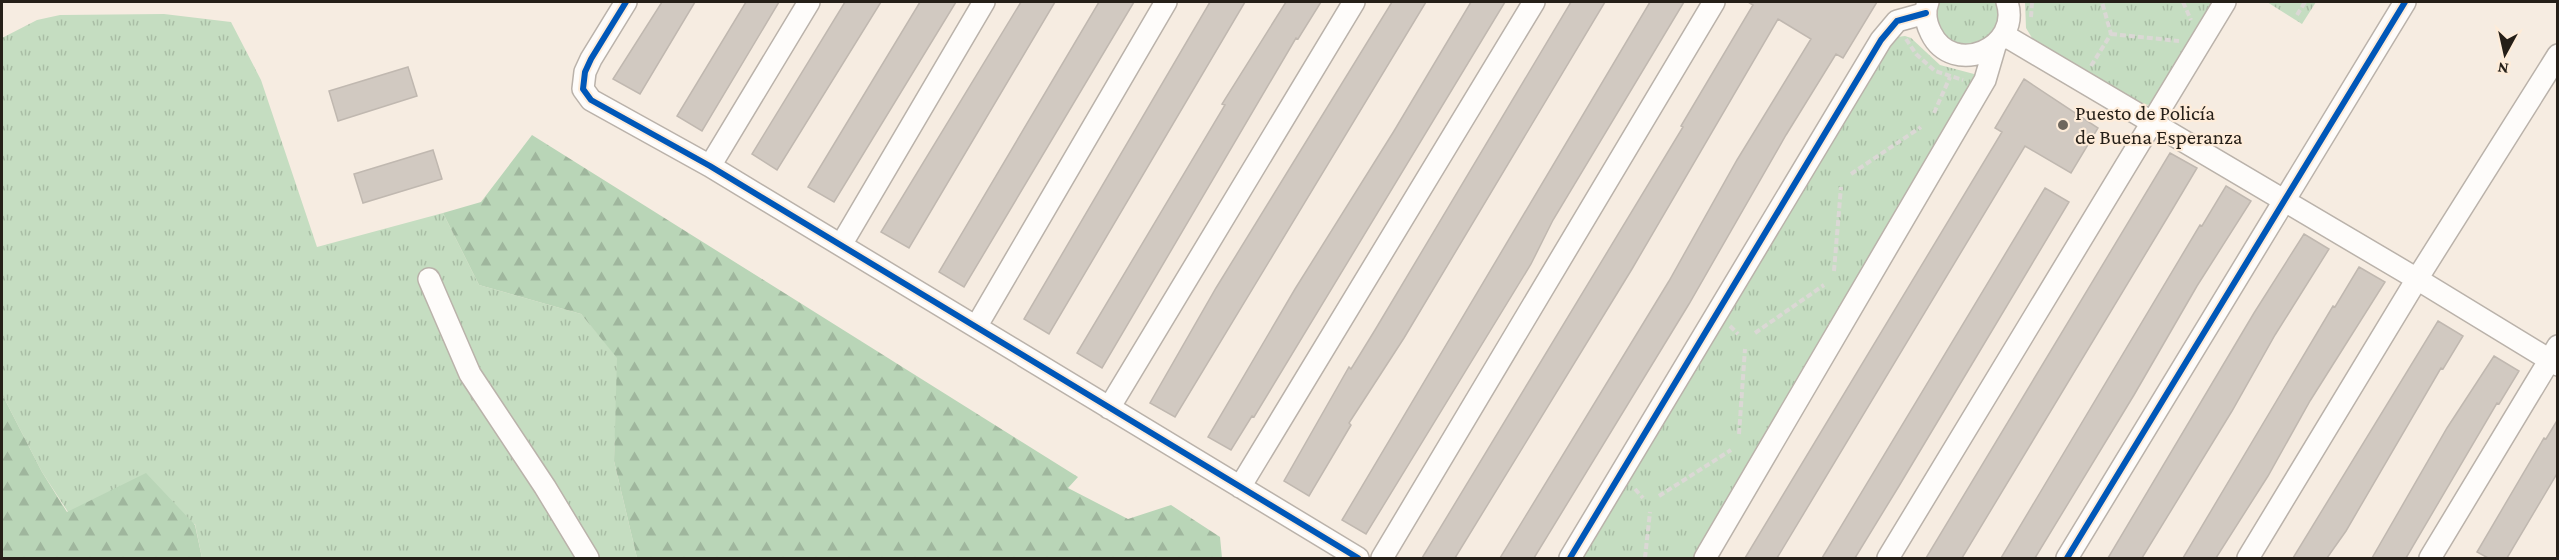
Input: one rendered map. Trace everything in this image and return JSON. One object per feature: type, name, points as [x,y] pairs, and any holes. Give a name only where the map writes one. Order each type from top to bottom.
[{"type":"street","points":[[626,2],[585,72],[583,88],[603,108],[710,166],[1358,558]]},
{"type":"street","points":[[710,166],[809,2]]},
{"type":"street","points":[[841,245],[984,2]]},
{"type":"street","points":[[976,327],[1166,2]]},
{"type":"street","points":[[1109,408],[1354,2]]},
{"type":"street","points":[[1240,487],[1534,2]]},
{"type":"street","points":[[1382,558],[1714,2]]},
{"type":"street","points":[[1705,558],[1984,80],[2009,22],[2007,2]]},
{"type":"street","points":[[1888,558],[2224,2]]},
{"type":"street","points":[[2067,558],[2405,2]]},
{"type":"street","points":[[1570,558],[1881,40],[1897,21],[1925,5],[1928,26],[1934,39],[1944,48],[1956,54],[1970,56],[1983,53],[1999,41]]},
{"type":"street","points":[[1999,41],[2152,123],[2417,279],[2555,357],[2430,558]]},
{"type":"street","points":[[2248,558],[2417,279],[2558,55]]},
{"type":"street","points":[[429,279],[470,374],[545,487],[588,558]]},
{"type":"path","points":[[2031,28],[2032,2]]},
{"type":"path","points":[[2088,71],[2111,34],[2102,2]]},
{"type":"path","points":[[2297,15],[2305,2]]},
{"type":"path","points":[[2111,34],[2191,42]]},
{"type":"path","points":[[1897,40],[1902,38],[1908,40],[1925,63],[1950,77],[1967,81]]},
{"type":"path","points":[[1934,113],[1950,77]]},
{"type":"path","points":[[1851,174],[1921,127]]},
{"type":"path","points":[[1834,271],[1841,187]]},
{"type":"path","points":[[1755,333],[1824,285]]},
{"type":"path","points":[[1739,434],[1745,349]]},
{"type":"path","points":[[1659,496],[1731,450]]},
{"type":"path","points":[[1645,558],[1650,512]]},
{"type":"green space","points":[[1937,2],[1999,2],[2001,8],[1993,38],[1959,48],[1936,29]]},
{"type":"green space","points":[[2025,2],[2219,2],[2151,105],[2137,104],[2035,43],[2026,28]]},
{"type":"green space","points":[[2267,2],[2316,2],[2302,24]]},
{"type":"green space","points":[[164,14],[231,22],[261,80],[317,247],[443,213],[479,285],[581,314],[618,358],[614,461],[637,558],[202,558],[195,524],[68,512],[42,472],[2,394],[2,38],[37,20],[60,15]]},
{"type":"green space","points":[[1897,37],[1911,38],[1940,65],[1974,74],[1979,78],[1702,558],[1581,558],[1883,51]]},
{"type":"green space","points":[[532,135],[1078,477],[1068,488],[1128,519],[1171,505],[1220,537],[1222,558],[637,558],[614,461],[617,358],[581,314],[479,285],[443,213],[481,202]]},
{"type":"green space","points":[[2,394],[42,472],[67,512],[146,473],[195,525],[202,558],[2,558]]},
{"type":"building","points":[[662,2],[695,2],[640,94],[613,79]]},
{"type":"building","points":[[746,2],[779,2],[702,131],[677,116]]},
{"type":"building","points":[[845,2],[881,2],[777,170],[752,154]]},
{"type":"building","points":[[920,2],[956,2],[834,202],[808,187]]},
{"type":"building","points":[[1021,2],[1055,2],[909,248],[881,232]]},
{"type":"building","points":[[1099,2],[1134,2],[964,287],[939,272]]},
{"type":"building","points":[[1210,2],[1245,2],[1049,334],[1024,319]]},
{"type":"building","points":[[1286,2],[1321,2],[1298,39],[1296,38],[1102,368],[1077,353],[1225,105],[1222,104]]},
{"type":"building","points":[[1392,2],[1426,2],[1175,417],[1150,403],[1216,288]]},
{"type":"building","points":[[1471,2],[1505,2],[1254,417],[1252,416],[1231,450],[1208,437],[1295,289]]},
{"type":"building","points":[[1571,2],[1605,2],[1404,338],[1349,423],[1351,425],[1309,496],[1284,481],[1349,367],[1351,369],[1375,330]]},
{"type":"building","points":[[1650,2],[1684,2],[1553,220],[1531,264],[1366,534],[1342,520]]},
{"type":"building","points":[[1748,2],[1877,2],[1843,58],[1836,54],[1786,135],[1689,304],[1534,558],[1500,558],[1669,281],[1737,160],[1811,39],[1778,19],[1632,269],[1455,558],[1422,558],[1683,127],[1681,126],[1753,5]]},
{"type":"building","points":[[408,67],[417,96],[338,121],[329,91]]},
{"type":"building","points":[[2024,79],[2098,128],[2071,173],[2025,146],[1777,558],[1745,558],[2002,132],[1995,128]]},
{"type":"building","points":[[433,150],[442,179],[363,203],[354,174]]},
{"type":"building","points":[[2170,153],[2197,168],[2172,210],[1962,558],[1926,558]]},
{"type":"building","points":[[2226,186],[2251,201],[2197,286],[2134,395],[2035,558],[2001,558],[2200,225],[2202,226]]},
{"type":"building","points":[[2045,188],[2069,202],[1899,486],[1855,558],[1822,558]]},
{"type":"building","points":[[2304,234],[2329,249],[2275,335],[2232,411],[2142,558],[2108,558],[2254,313]]},
{"type":"building","points":[[2359,267],[2385,282],[2310,401],[2268,476],[2216,558],[2183,558],[2333,306],[2335,307]]},
{"type":"building","points":[[2438,321],[2463,336],[2443,369],[2441,368],[2346,531],[2327,558],[2293,558]]},
{"type":"building","points":[[2494,356],[2519,371],[2499,404],[2497,403],[2406,558],[2372,558],[2447,428]]},
{"type":"building","points":[[2558,419],[2558,472],[2507,558],[2488,558],[2477,552],[2544,438],[2546,439]]},
{"type":"cycle path","points":[[626,2],[585,72],[583,89],[591,100],[710,166],[1358,558]]},
{"type":"cycle path","points":[[2067,558],[2405,2]]},
{"type":"cycle path","points":[[1570,558],[1881,40],[1897,21],[1926,13]]},
{"type":"place","name":"Puesto de Policía de Buena Esperanza","points":[[2063,125]]}]
